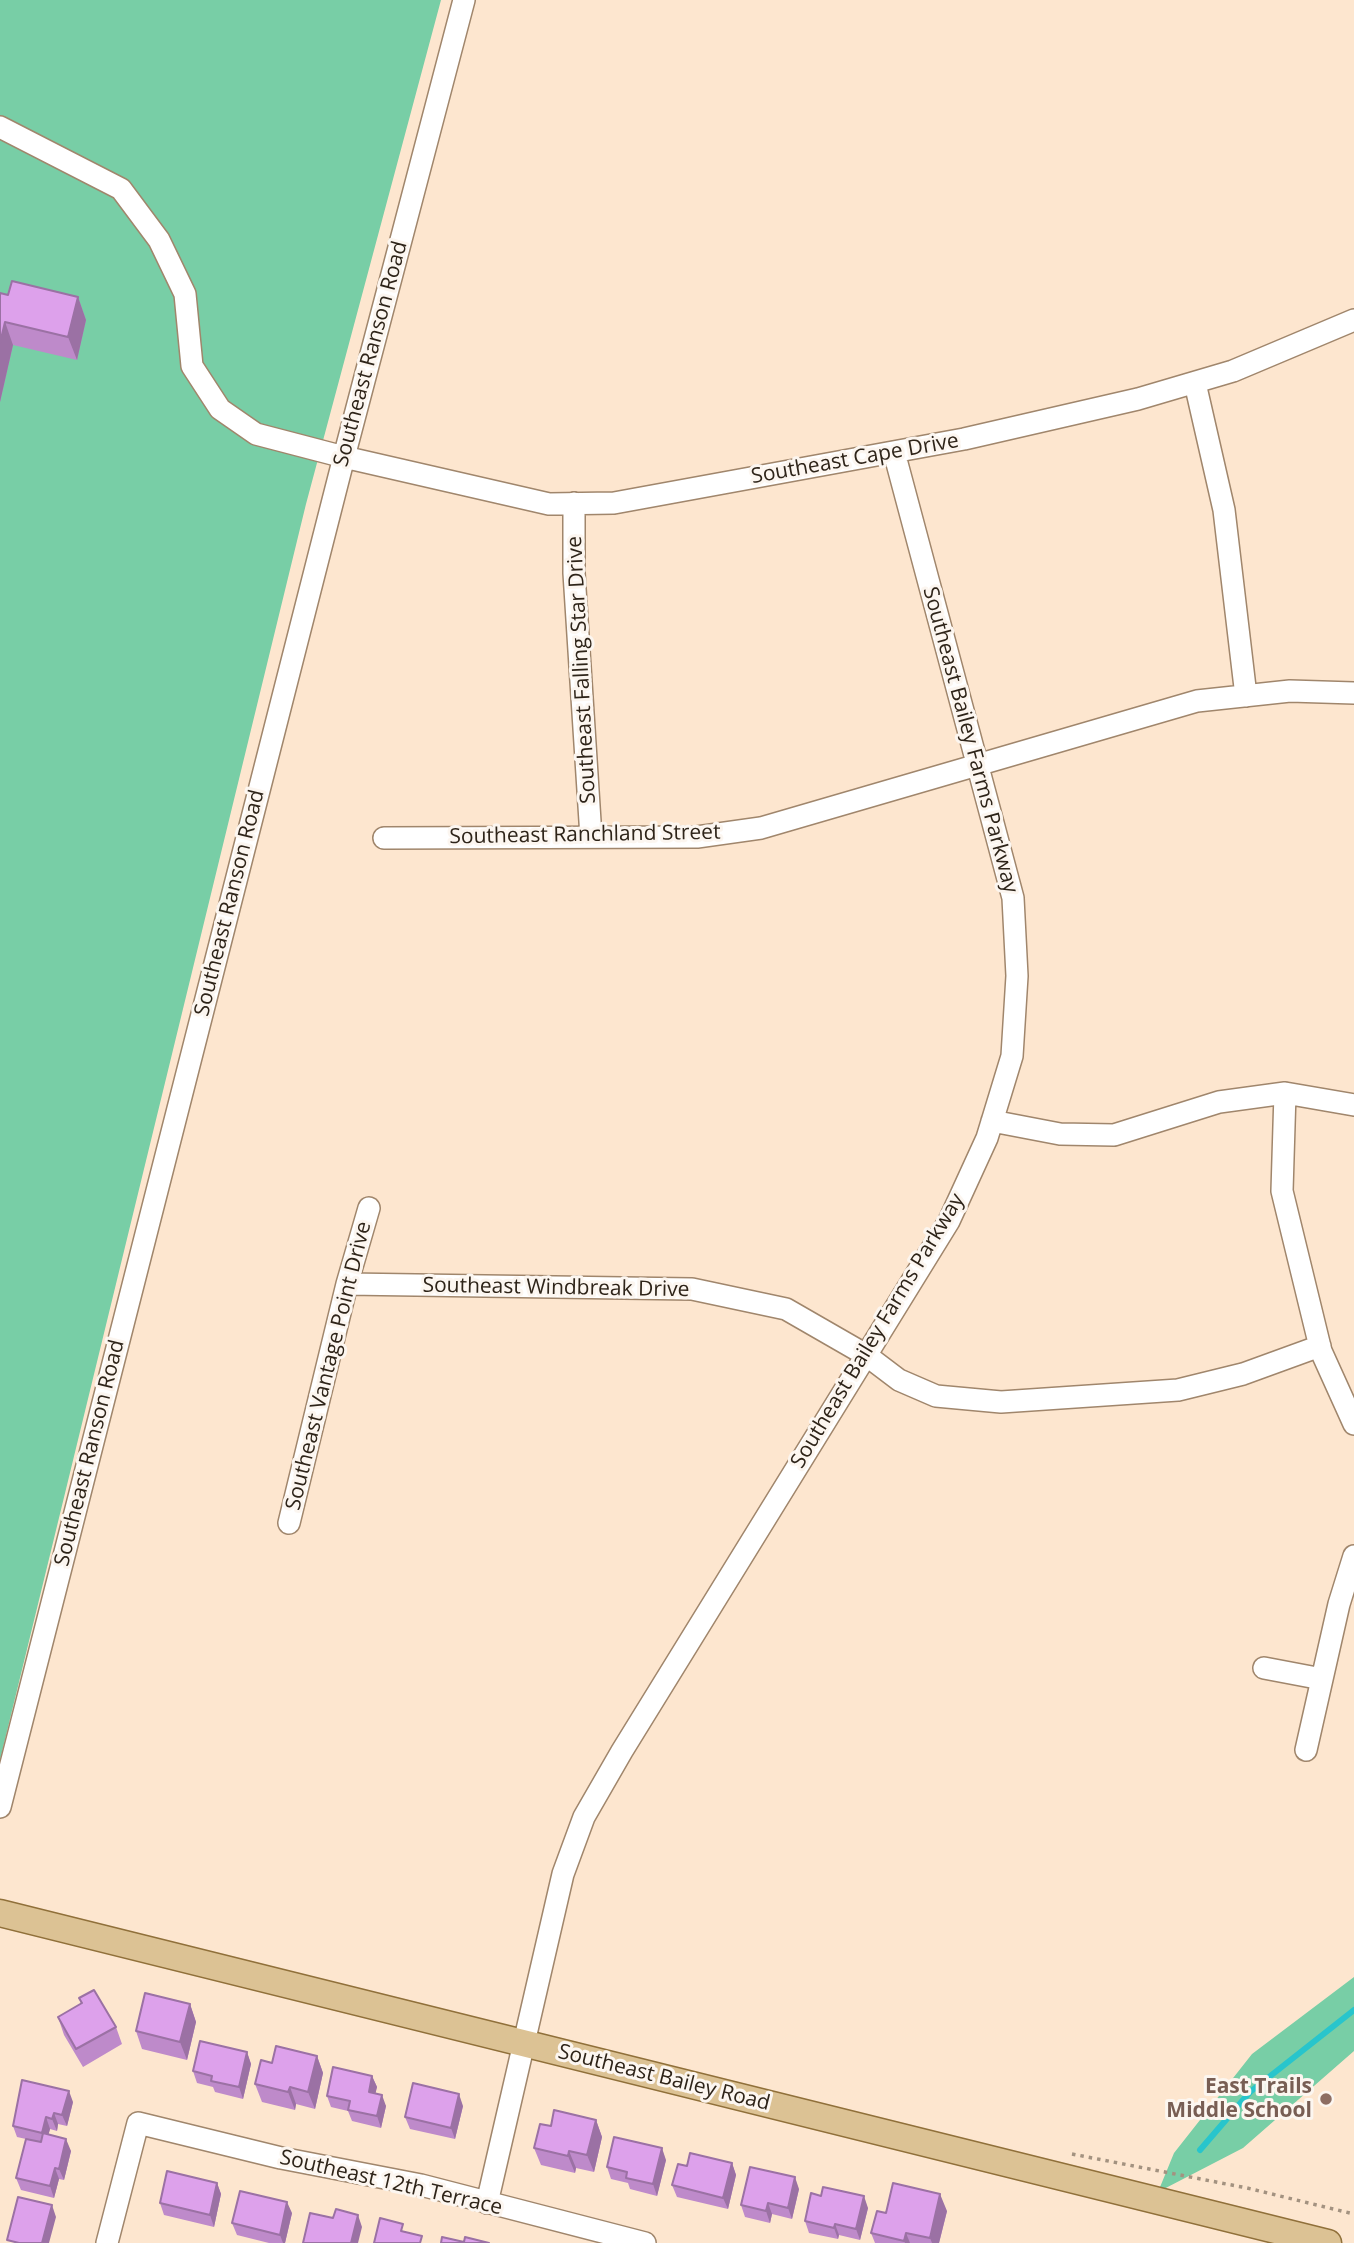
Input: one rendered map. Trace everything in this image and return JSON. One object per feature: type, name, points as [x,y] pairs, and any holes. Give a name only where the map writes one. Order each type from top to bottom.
[{"type":"main road","name":"Southeast Bailey Road","points":[[0,1913],[1328,2243]]},
{"type":"street","name":"Southeast Ranson Road","points":[[0,1808],[344,457],[464,0]]},
{"type":"street","name":"Southeast Cape Drive","points":[[0,127],[121,189],[159,240],[185,294],[192,366],[220,409],[256,434],[549,504],[614,503],[964,439],[1195,383],[1233,371],[1354,320]]},
{"type":"street","points":[[1195,383],[1224,510],[1246,696]]},
{"type":"street","name":"Southeast Bailey Farms Parkway","points":[[486,2203],[564,1874],[584,1817],[949,1221],[987,1138],[1012,1056],[1016,963],[1013,898],[894,452]]},
{"type":"street","name":"Southeast Falling Star Drive","points":[[574,503],[574,573],[591,837]]},
{"type":"street","name":"Southeast Ranchland Street","points":[[384,838],[697,837],[761,828],[1197,701],[1290,691],[1354,693]]},
{"type":"street","points":[[992,1121],[1060,1134],[1114,1135],[1219,1102],[1285,1093],[1354,1105]]},
{"type":"street","points":[[1285,1093],[1282,1191],[1320,1346],[1354,1424]]},
{"type":"street","name":"Southeast Vantage Point Drive","points":[[289,1523],[347,1284],[369,1208]]},
{"type":"street","name":"Southeast Windbreak Drive","points":[[347,1284],[692,1289],[786,1309],[866,1356],[899,1380],[936,1396],[1001,1402],[1178,1390],[1243,1374],[1320,1346]]},
{"type":"street","points":[[1307,1749],[1339,1604],[1354,1556]]},
{"type":"street","points":[[1264,1668],[1322,1679]]},
{"type":"street","name":"Southeast 12th Terrace","points":[[107,2243],[138,2123],[281,2158],[421,2185],[645,2243]]},
{"type":"path","points":[[1069,2153],[1247,2188],[1354,2214]]},
{"type":"green space","points":[[0,0],[441,0],[306,504],[0,1760]]},
{"type":"green space","points":[[1354,1977],[1354,2051],[1243,2148],[1158,2192],[1174,2153],[1252,2054]]},
{"type":"building","points":[[12,281],[78,297],[68,337],[5,322],[0,343],[0,293],[8,295]]},
{"type":"building","points":[[94,1990],[116,2027],[76,2049],[58,2017],[82,2003],[79,1998]]},
{"type":"building","points":[[145,1993],[190,2004],[180,2042],[136,2031]]},
{"type":"building","points":[[200,2041],[247,2052],[239,2087],[211,2081],[212,2076],[193,2071]]},
{"type":"building","points":[[276,2046],[317,2056],[308,2092],[290,2087],[288,2092],[255,2084],[261,2060],[272,2063]]},
{"type":"building","points":[[333,2067],[372,2076],[369,2092],[382,2095],[377,2116],[348,2110],[350,2101],[327,2096]]},
{"type":"building","points":[[22,2080],[69,2091],[62,2115],[54,2113],[52,2119],[46,2117],[42,2133],[13,2126]]},
{"type":"building","points":[[413,2083],[459,2094],[451,2128],[405,2117]]},
{"type":"building","points":[[554,2110],[596,2120],[587,2155],[569,2151],[568,2156],[534,2148],[540,2124],[551,2126]]},
{"type":"building","points":[[43,2133],[66,2139],[59,2169],[55,2168],[50,2186],[16,2178],[26,2139],[41,2142]]},
{"type":"building","points":[[614,2137],[662,2148],[653,2184],[626,2178],[627,2172],[607,2167]]},
{"type":"building","points":[[690,2153],[732,2163],[723,2198],[672,2185],[678,2164],[687,2166]]},
{"type":"building","points":[[750,2167],[795,2177],[788,2208],[768,2203],[766,2211],[741,2205]]},
{"type":"building","points":[[167,2171],[217,2183],[210,2215],[160,2203]]},
{"type":"building","points":[[893,2183],[940,2194],[930,2238],[906,2233],[904,2241],[871,2233],[877,2211],[886,2213]]},
{"type":"building","points":[[823,2187],[864,2196],[856,2229],[835,2224],[834,2228],[805,2221],[811,2193],[821,2196]]},
{"type":"building","points":[[240,2191],[287,2202],[280,2235],[232,2223]]},
{"type":"building","points":[[18,2197],[52,2205],[42,2243],[7,2240]]},
{"type":"building","points":[[336,2209],[358,2215],[351,2243],[303,2243],[310,2213],[333,2218]]},
{"type":"building","points":[[380,2218],[403,2224],[401,2231],[422,2236],[420,2243],[374,2243]]},
{"type":"building","points":[[442,2237],[464,2242],[465,2237],[489,2243],[441,2243]]},
{"type":"waterway","points":[[1200,2150],[1250,2092],[1354,2010]]},
{"type":"place","name":"East Trails Middle School","points":[[1326,2099]]}]
